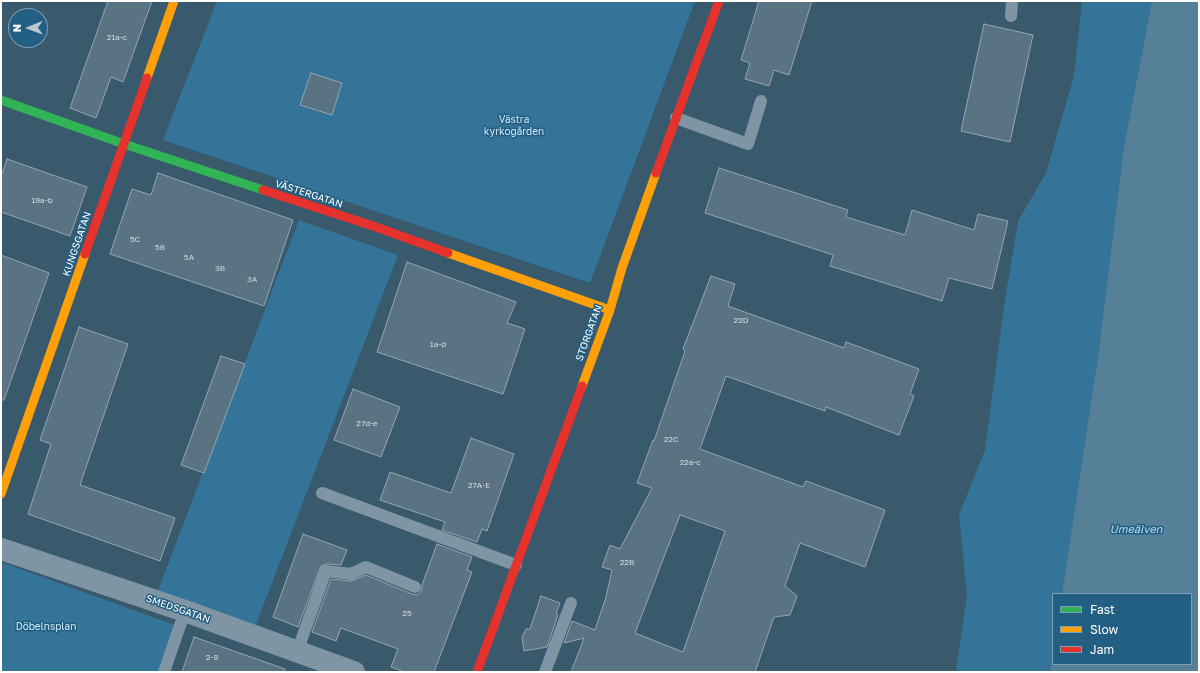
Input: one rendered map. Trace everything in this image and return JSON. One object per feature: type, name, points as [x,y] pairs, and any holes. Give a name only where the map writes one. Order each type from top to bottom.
[{"type":"street","name":"KUNGSGATAN","points":[[1,494],[174,1]]},
{"type":"street","name":"STORGATAN","points":[[477,672],[610,310],[622,268],[719,1]]},
{"type":"street","name":"VÄSTERGATAN","points":[[1,100],[124,144],[376,227],[610,310]]},
{"type":"street","name":"SMEDSGATAN","points":[[1,549],[184,611],[354,672]]},
{"type":"lane","points":[[1011,16],[1012,1]]},
{"type":"lane","points":[[676,118],[748,144],[761,101]]},
{"type":"lane","points":[[322,493],[516,565]]},
{"type":"lane","points":[[297,652],[326,572],[351,574],[366,567],[415,586]]},
{"type":"lane","points":[[545,672],[571,604]]},
{"type":"lane","points":[[164,672],[184,611]]},
{"type":"green space","name":"Västra kyrkogården","points":[[217,1],[695,1],[590,283],[163,140]]},
{"type":"green space","points":[[1082,1],[1152,1],[1124,146],[1099,349],[1062,593],[1052,593],[1052,660],[1050,672],[956,672],[967,596],[959,515],[985,450],[1005,299],[1018,221],[1046,173],[1074,76]]},
{"type":"green space","points":[[299,220],[398,255],[255,627],[157,593]]},
{"type":"green space","name":"Döbelnsplan","points":[[1,562],[177,626],[161,672],[1,672]]},
{"type":"water","name":"Umeälven","points":[[1152,1],[1199,1],[1199,672],[1050,672],[1052,660],[1052,665],[1192,665],[1192,593],[1062,593],[1099,349],[1124,146]]},
{"type":"building","points":[[108,1],[152,1],[123,82],[111,77],[96,118],[70,108]]},
{"type":"building","points":[[759,1],[812,1],[789,75],[774,70],[769,86],[745,79],[750,63],[741,60]]},
{"type":"building","points":[[984,24],[1033,35],[1010,142],[961,131]]},
{"type":"building","points":[[311,73],[342,83],[332,115],[300,105]]},
{"type":"building","points":[[7,159],[87,187],[70,236],[1,212],[1,177]]},
{"type":"building","points":[[719,168],[848,210],[846,217],[905,235],[912,210],[974,230],[978,214],[1008,221],[992,289],[949,278],[942,301],[830,266],[833,255],[705,213]]},
{"type":"building","points":[[158,173],[293,220],[264,306],[110,254],[132,189],[151,195]]},
{"type":"building","points":[[1,255],[49,273],[4,400],[1,400]]},
{"type":"building","points":[[407,262],[516,302],[507,323],[525,329],[503,394],[377,352]]},
{"type":"building","points":[[711,276],[735,284],[728,306],[844,348],[846,342],[919,369],[910,394],[914,396],[899,435],[826,407],[825,411],[726,376],[700,449],[803,487],[806,481],[885,510],[865,567],[800,543],[785,586],[797,596],[790,615],[774,617],[755,672],[571,672],[584,638],[564,643],[572,621],[595,630],[606,597],[612,570],[602,567],[610,545],[620,549],[652,488],[637,483],[653,440],[654,441],[685,351],[683,349]],"holes":[[[680,515],[725,531],[683,652],[635,633]]]},
{"type":"building","points":[[79,327],[128,344],[80,485],[175,518],[160,561],[28,514],[51,444],[40,440]]},
{"type":"building","points":[[221,356],[245,364],[204,473],[181,465]]},
{"type":"building","points":[[353,389],[400,407],[381,457],[334,440]]},
{"type":"building","points":[[471,438],[514,454],[487,531],[482,529],[477,542],[442,530],[445,522],[380,500],[390,472],[451,493]]},
{"type":"building","points":[[303,534],[347,550],[341,565],[327,564],[321,566],[298,627],[273,617]]},
{"type":"building","points":[[437,544],[472,557],[467,570],[472,572],[434,672],[405,672],[391,667],[398,649],[341,628],[336,641],[312,632],[331,579],[351,581],[366,575],[412,594],[418,595],[422,589],[422,585]]},
{"type":"building","points":[[541,596],[560,603],[556,614],[558,615],[547,647],[524,651],[522,637],[526,629],[530,629]]},
{"type":"building","points":[[194,637],[285,669],[285,672],[182,672]]},
{"type":"traffic: fast","points":[[1,100],[124,144],[263,190]]},
{"type":"traffic: slow","points":[[147,78],[174,1]]},
{"type":"traffic: slow","points":[[582,386],[610,310],[622,268],[656,173]]},
{"type":"traffic: slow","points":[[448,253],[610,310]]},
{"type":"traffic: slow","points":[[1,494],[85,254]]},
{"type":"traffic: jam","points":[[656,173],[719,1]]},
{"type":"traffic: jam","points":[[85,254],[147,78]]},
{"type":"traffic: jam","points":[[263,190],[376,227],[448,253]]},
{"type":"traffic: jam","points":[[477,672],[582,386]]}]
